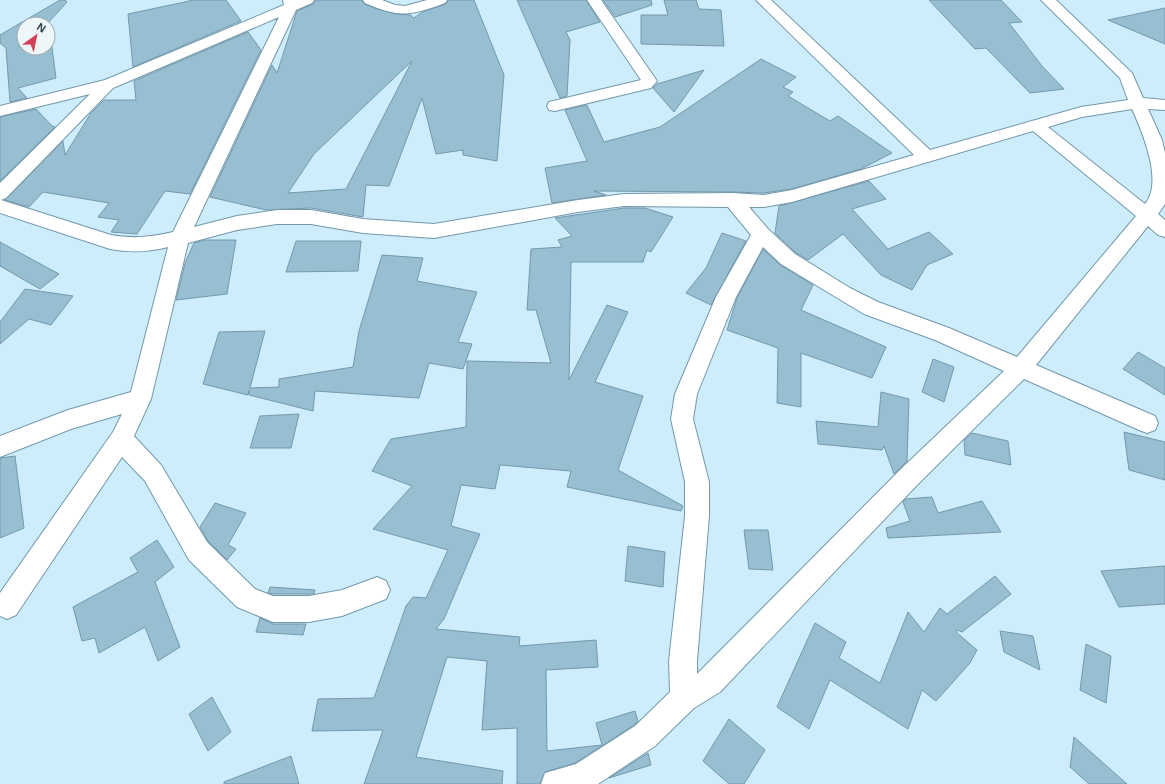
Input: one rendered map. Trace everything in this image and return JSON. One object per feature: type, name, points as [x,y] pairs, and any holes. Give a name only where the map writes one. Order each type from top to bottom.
[{"type":"street","points":[[0,111],[109,84],[290,3],[307,0]]},
{"type":"street","points":[[370,0],[395,11],[404,12],[411,12],[440,0]]},
{"type":"street","points":[[555,106],[644,85],[649,81],[594,0]]},
{"type":"street","points":[[763,0],[926,156]]},
{"type":"street","points":[[556,784],[582,777],[645,736],[684,698],[710,682],[910,476],[1021,368],[1156,204],[1162,180],[1154,140],[1137,104],[1127,76],[1048,0]]},
{"type":"street","points":[[7,606],[121,439],[140,400],[180,238],[290,3]]},
{"type":"street","points":[[0,194],[109,84]]},
{"type":"street","points":[[0,206],[126,245],[146,245],[237,223],[277,216],[311,217],[362,226],[434,231],[578,206],[624,200],[732,199],[764,201],[792,196],[1081,112],[1137,104],[1165,105]]},
{"type":"street","points":[[1035,126],[1148,214],[1165,230]]},
{"type":"street","points":[[732,199],[761,234],[788,260],[871,308],[942,334],[1147,423]]},
{"type":"street","points":[[684,698],[683,661],[697,516],[697,482],[682,419],[686,394],[726,297],[761,234]]},
{"type":"street","points":[[0,447],[68,420],[140,400]]},
{"type":"street","points":[[121,439],[153,473],[198,551],[246,598],[273,609],[309,609],[342,603],[377,590]]},
{"type":"building","points":[[60,0],[65,0],[67,2],[54,16],[33,16]]},
{"type":"building","points":[[194,0],[226,0],[241,21],[133,67],[128,14]]},
{"type":"building","points":[[315,0],[362,0],[364,4],[377,9],[396,14],[410,15],[414,18],[422,12],[446,4],[448,0],[474,0],[504,75],[497,161],[463,155],[463,150],[436,154],[422,98],[389,186],[366,185],[363,217],[311,208],[266,210],[210,197],[272,65],[277,73],[297,11],[313,4]],"holes":[[[412,61],[346,189],[288,193],[314,154]]]},
{"type":"building","points":[[517,0],[586,0],[600,22],[566,32],[570,40],[567,96],[560,98]]},
{"type":"building","points":[[603,0],[651,0],[652,5],[615,17]]},
{"type":"building","points":[[664,0],[696,0],[699,9],[721,10],[724,46],[641,44],[641,15],[668,15]]},
{"type":"building","points":[[929,0],[1001,0],[1022,22],[1009,23],[1042,66],[1064,89],[1030,93],[986,48],[975,49]]},
{"type":"building","points":[[1165,8],[1165,44],[1108,20]]},
{"type":"building","points":[[16,26],[16,56],[53,56],[56,78],[18,88],[27,98],[10,102],[6,48],[0,43],[0,35]]},
{"type":"building","points":[[248,32],[261,50],[190,194],[165,191],[137,234],[111,232],[119,220],[98,217],[109,203],[43,192],[29,207],[5,200],[63,141],[65,155],[91,113],[104,100],[136,100],[134,81]]},
{"type":"building","points":[[761,59],[796,77],[783,87],[793,92],[788,96],[830,121],[838,116],[892,153],[861,169],[792,189],[764,193],[594,191],[606,195],[552,203],[545,168],[587,161],[565,110],[587,105],[604,142],[660,127]]},
{"type":"building","points":[[704,70],[674,112],[653,88],[657,84]]},
{"type":"building","points":[[36,109],[52,126],[55,127],[0,181],[0,117]]},
{"type":"building","points":[[869,181],[886,199],[852,209],[888,249],[929,232],[953,254],[927,265],[912,290],[881,275],[843,234],[808,260],[796,253],[775,233],[779,206]]},
{"type":"building","points":[[624,208],[645,208],[673,217],[651,252],[647,250],[643,262],[571,262],[569,380],[607,305],[628,312],[595,382],[643,396],[618,470],[683,506],[681,511],[567,487],[571,471],[500,465],[495,489],[461,485],[451,526],[480,534],[444,619],[436,629],[520,637],[519,646],[596,640],[598,667],[546,670],[547,751],[602,745],[596,723],[635,711],[638,721],[634,725],[575,763],[545,772],[540,784],[517,784],[517,728],[482,730],[487,661],[447,657],[416,757],[503,771],[502,784],[364,784],[383,730],[312,731],[318,699],[374,698],[406,606],[413,597],[426,598],[448,550],[373,529],[412,486],[372,471],[391,439],[466,427],[467,361],[551,363],[536,310],[527,310],[531,249],[562,247],[558,240],[572,236],[555,218]]},
{"type":"building","points":[[722,233],[746,241],[711,305],[686,293],[706,268]]},
{"type":"building","points":[[205,240],[236,240],[227,294],[176,300],[185,263],[194,243]]},
{"type":"building","points":[[296,241],[361,241],[358,271],[286,272]]},
{"type":"building","points":[[0,242],[59,274],[40,289],[0,266]]},
{"type":"building","points":[[763,249],[780,265],[813,285],[801,310],[886,347],[872,378],[801,353],[801,407],[777,403],[778,348],[727,330],[737,298]]},
{"type":"building","points":[[382,255],[423,258],[417,281],[477,292],[458,342],[472,344],[463,369],[429,363],[419,398],[315,391],[313,411],[249,395],[249,390],[248,395],[203,384],[219,332],[265,331],[250,388],[279,387],[279,379],[353,367],[359,331]]},
{"type":"building","points":[[25,289],[73,296],[51,325],[29,319],[0,344],[0,322]]},
{"type":"building","points":[[1138,352],[1165,368],[1165,395],[1123,369]]},
{"type":"building","points":[[933,359],[954,367],[944,402],[922,392]]},
{"type":"building","points":[[881,392],[909,399],[907,461],[894,474],[884,446],[882,450],[818,444],[816,421],[878,427]]},
{"type":"building","points":[[299,414],[291,448],[250,448],[260,416]]},
{"type":"building","points":[[1124,432],[1165,442],[1165,480],[1129,470]]},
{"type":"building","points":[[972,433],[1008,441],[1011,465],[965,455],[964,440]]},
{"type":"building","points":[[15,456],[24,528],[0,538],[0,458]]},
{"type":"building","points":[[932,497],[938,513],[982,501],[1001,532],[888,538],[886,528],[910,521],[903,502],[906,499]]},
{"type":"building","points":[[215,503],[246,513],[228,545],[236,549],[227,560],[208,541],[200,527]]},
{"type":"building","points":[[744,530],[768,530],[773,570],[749,569]]},
{"type":"building","points":[[157,540],[174,567],[155,582],[180,647],[158,661],[145,627],[99,653],[95,638],[82,641],[73,607],[138,572],[130,558]]},
{"type":"building","points":[[628,546],[665,552],[663,587],[625,581]]},
{"type":"building","points":[[1165,566],[1165,604],[1119,607],[1101,571]]},
{"type":"building","points":[[995,576],[1011,594],[962,632],[957,630],[956,632],[977,650],[970,663],[936,701],[922,690],[908,729],[830,680],[809,729],[777,707],[815,623],[846,642],[839,658],[880,683],[908,612],[924,632],[940,608],[947,614]]},
{"type":"building","points":[[270,587],[315,590],[314,594],[273,594],[268,593]]},
{"type":"building","points":[[260,618],[273,624],[306,624],[303,635],[256,632]]},
{"type":"building","points":[[1000,631],[1033,636],[1040,670],[1004,652]]},
{"type":"building","points":[[1086,644],[1111,656],[1106,703],[1080,690]]},
{"type":"building","points":[[212,697],[231,732],[208,751],[189,714]]},
{"type":"building","points":[[729,719],[765,750],[744,784],[729,784],[703,761]]},
{"type":"building","points":[[1074,737],[1127,784],[1089,784],[1070,767]]},
{"type":"building","points":[[648,753],[651,765],[609,778]]},
{"type":"building","points":[[291,756],[299,784],[224,784],[224,782]]}]
